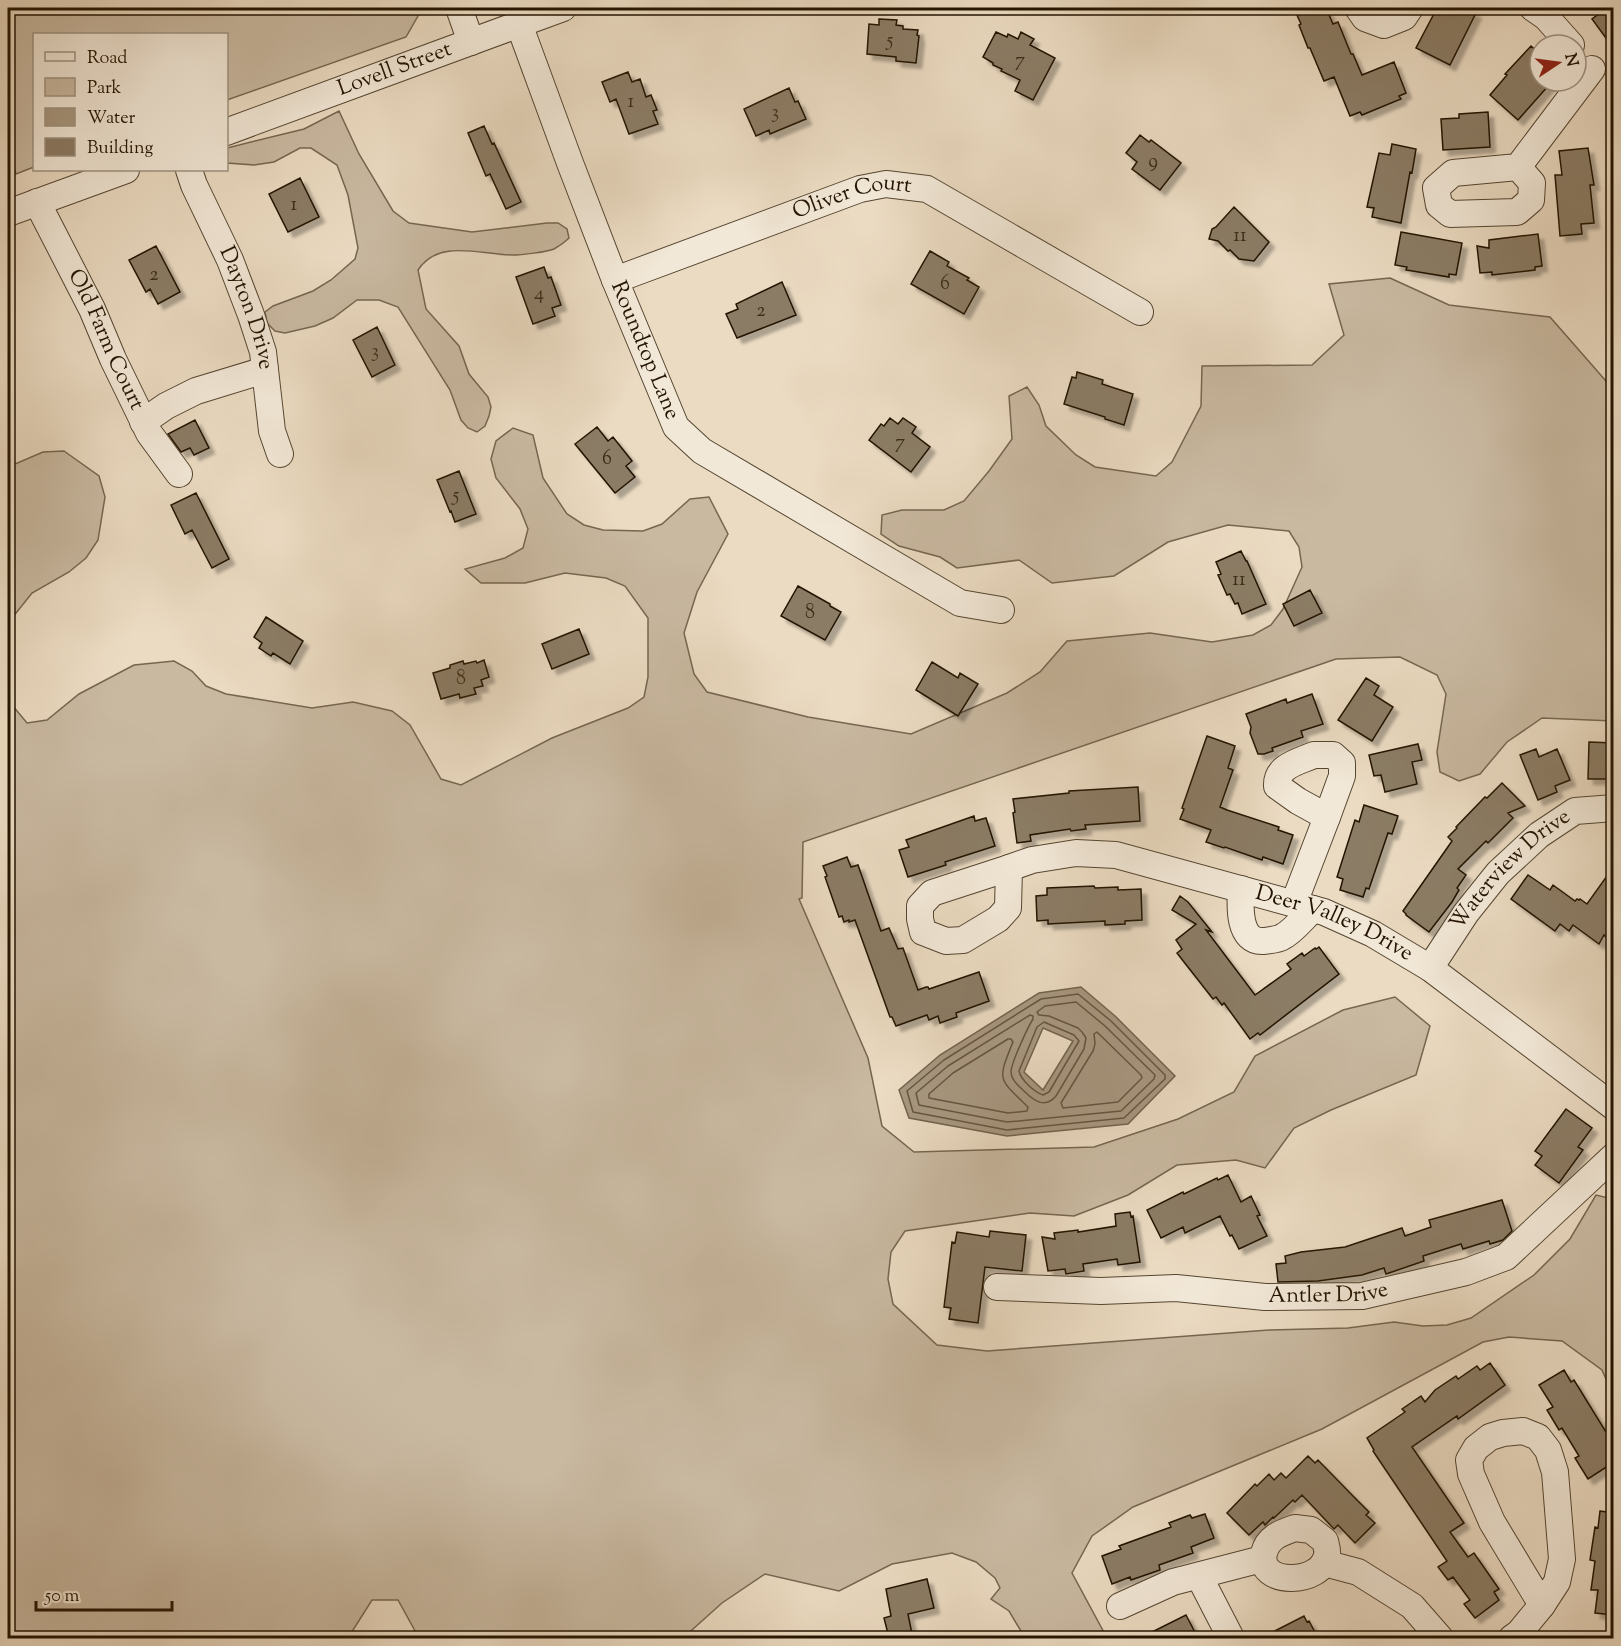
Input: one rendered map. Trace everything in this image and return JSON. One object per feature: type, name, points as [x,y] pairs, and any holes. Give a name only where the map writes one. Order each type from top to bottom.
[{"type":"street","points":[[459,8],[471,42]]},
{"type":"street","name":"Lovell Street","points":[[228,131],[563,8]]},
{"type":"street","points":[[1358,8],[1365,18],[1384,25],[1404,17],[1410,8]]},
{"type":"street","points":[[1546,11],[1562,33]]},
{"type":"street","name":"Roundtop Lane","points":[[519,24],[615,280],[676,427],[702,451],[960,603],[1001,610]]},
{"type":"street","points":[[1518,166],[1594,65]]},
{"type":"street","points":[[8,213],[123,171]]},
{"type":"street","name":"Dayton Drive","points":[[189,171],[230,260],[263,352],[272,431],[280,454]]},
{"type":"street","name":"Oliver Court","points":[[615,280],[860,189],[886,184],[927,189],[1140,312]]},
{"type":"street","name":"Old Farm Court","points":[[37,202],[92,309],[149,434],[179,474]]},
{"type":"street","points":[[143,422],[166,406],[196,391],[265,370]]},
{"type":"street","name":"Waterview Drive","points":[[1430,968],[1466,913],[1498,873],[1539,835],[1575,811],[1614,808]]},
{"type":"street","points":[[1241,889],[1242,924],[1250,936],[1260,941],[1281,939],[1290,932],[1303,906],[1327,817]]},
{"type":"street","name":"Deer Valley Drive","points":[[1009,868],[1032,860],[1076,854],[1116,855],[1324,912],[1373,934],[1430,968],[1614,1107]]},
{"type":"street","name":"Antler Drive","points":[[997,1287],[1101,1291],[1176,1288],[1265,1297],[1362,1296],[1466,1272],[1506,1257],[1614,1156]]},
{"type":"street","points":[[1512,1638],[1519,1633],[1542,1605],[1557,1581],[1562,1559],[1555,1472],[1548,1450],[1538,1437],[1523,1431],[1503,1433],[1491,1437],[1476,1448],[1469,1460],[1471,1474],[1492,1522],[1542,1605]]},
{"type":"street","points":[[1295,1528],[1311,1530],[1325,1541],[1328,1554],[1324,1563],[1316,1571],[1301,1578],[1290,1579],[1271,1573],[1262,1559],[1266,1545],[1278,1534],[1295,1528]]},
{"type":"street","points":[[1120,1606],[1173,1582],[1262,1559]]},
{"type":"street","points":[[1324,1563],[1358,1572],[1412,1606],[1440,1638]]},
{"type":"street","points":[[1199,1576],[1231,1638]]},
{"type":"green space","points":[[8,8],[415,8],[418,16],[406,37],[228,100],[228,33],[33,33],[33,167],[16,174],[8,149]]},
{"type":"green space","points":[[339,111],[359,154],[393,211],[409,223],[472,232],[547,223],[558,223],[567,229],[569,238],[551,250],[513,255],[449,251],[427,260],[418,270],[426,309],[459,346],[469,374],[488,397],[491,407],[489,416],[485,426],[477,432],[468,428],[461,420],[450,390],[398,307],[379,300],[357,300],[333,318],[315,326],[285,333],[275,331],[267,323],[265,312],[273,306],[313,291],[331,280],[355,259],[358,248],[348,195],[337,165],[311,148],[300,148],[274,162],[254,165],[228,163],[228,148],[304,129]]},
{"type":"green space","points":[[1390,278],[1449,305],[1550,317],[1613,389],[1613,721],[1542,718],[1507,742],[1480,774],[1459,781],[1440,772],[1437,752],[1446,694],[1437,675],[1400,657],[1336,659],[803,842],[802,898],[799,899],[868,1058],[882,1126],[914,1152],[1094,1147],[1178,1119],[1234,1092],[1255,1056],[1343,1010],[1395,997],[1430,1026],[1416,1075],[1294,1128],[1265,1168],[1236,1160],[1177,1165],[1128,1195],[1074,1216],[1030,1213],[905,1231],[891,1252],[888,1279],[893,1304],[937,1345],[987,1351],[1269,1330],[1348,1328],[1394,1322],[1423,1326],[1447,1325],[1471,1318],[1534,1275],[1570,1239],[1596,1195],[1613,1199],[1613,1395],[1602,1370],[1562,1341],[1509,1337],[1483,1342],[1322,1429],[1133,1507],[1092,1536],[1072,1573],[1107,1638],[1025,1638],[1009,1611],[991,1599],[1000,1588],[995,1578],[976,1562],[952,1553],[892,1564],[839,1591],[765,1574],[722,1603],[683,1638],[419,1638],[398,1600],[372,1600],[348,1638],[8,1638],[8,700],[27,723],[47,720],[79,694],[134,665],[174,661],[192,671],[206,686],[226,694],[312,708],[353,702],[392,711],[410,725],[441,779],[461,785],[552,738],[628,708],[644,697],[648,677],[648,618],[625,586],[606,578],[565,573],[525,583],[481,583],[465,569],[505,558],[523,548],[528,529],[520,509],[496,478],[491,459],[496,441],[513,428],[533,435],[543,478],[567,514],[584,525],[603,530],[643,531],[662,524],[690,499],[709,497],[728,534],[697,592],[684,633],[694,674],[707,692],[808,717],[911,734],[1007,693],[1040,672],[1067,641],[1150,633],[1212,642],[1253,635],[1271,625],[1283,609],[1302,567],[1299,547],[1289,531],[1228,525],[1168,542],[1114,576],[1052,583],[1019,560],[957,568],[940,557],[899,546],[881,534],[882,515],[902,510],[944,510],[964,501],[1012,439],[1009,396],[1027,387],[1039,405],[1046,426],[1076,455],[1095,467],[1156,476],[1172,462],[1201,406],[1202,366],[1312,365],[1344,335],[1329,284]]},
{"type":"green space","points":[[64,451],[99,476],[105,497],[98,540],[86,558],[69,572],[32,593],[8,623],[8,467],[43,452]]},
{"type":"water","points":[[1081,987],[1115,1016],[1175,1076],[1128,1124],[1007,1136],[909,1118],[899,1090],[940,1055],[1039,993]],"holes":[[[1043,1028],[1073,1041],[1043,1090],[1024,1072]]]},
{"type":"building","points":[[1310,8],[1326,8],[1333,24],[1338,22],[1362,75],[1394,62],[1406,93],[1399,96],[1401,99],[1362,115],[1360,112],[1350,116],[1334,77],[1324,81],[1299,25],[1301,24],[1296,13]]},
{"type":"building","points":[[1437,8],[1464,8],[1476,13],[1450,65],[1416,48]]},
{"type":"building","points":[[1607,8],[1614,8],[1614,49],[1592,19]]},
{"type":"building","points":[[879,19],[897,20],[896,25],[903,26],[903,29],[918,30],[916,63],[896,61],[896,57],[867,54],[869,24],[879,25]]},
{"type":"building","points":[[996,32],[1018,39],[1021,32],[1034,39],[1030,45],[1055,58],[1033,100],[1015,91],[1020,80],[1001,71],[1002,69],[983,57]]},
{"type":"building","points":[[1528,49],[1528,93],[1542,93],[1518,120],[1490,95],[1507,75],[1505,74]]},
{"type":"building","points":[[628,72],[632,82],[640,79],[646,97],[651,95],[657,110],[653,111],[658,124],[629,134],[616,99],[610,102],[602,82]]},
{"type":"building","points":[[789,88],[806,119],[770,134],[769,130],[756,136],[744,109]]},
{"type":"building","points":[[1488,112],[1490,147],[1443,150],[1441,119],[1459,118],[1459,114]]},
{"type":"building","points":[[484,126],[521,202],[506,209],[490,174],[486,176],[468,133]]},
{"type":"building","points":[[1140,135],[1149,142],[1151,140],[1181,163],[1160,190],[1132,169],[1137,162],[1126,153]]},
{"type":"building","points":[[1392,144],[1416,149],[1401,223],[1372,217],[1374,208],[1367,207],[1379,153],[1390,155]]},
{"type":"building","points":[[1588,148],[1594,185],[1590,185],[1594,223],[1581,224],[1582,234],[1560,236],[1555,175],[1562,175],[1559,151]]},
{"type":"building","points":[[300,178],[319,217],[288,232],[269,194]]},
{"type":"building","points":[[1234,207],[1269,242],[1254,261],[1239,259],[1218,241],[1209,239],[1212,229]]},
{"type":"building","points":[[1401,232],[1462,243],[1456,275],[1449,274],[1449,277],[1406,270],[1407,267],[1395,265]]},
{"type":"building","points":[[1538,234],[1542,266],[1535,267],[1535,270],[1492,275],[1492,272],[1480,273],[1477,246],[1489,248],[1489,240]]},
{"type":"building","points":[[156,246],[180,292],[158,304],[150,289],[146,292],[129,260]]},
{"type":"building","points":[[930,251],[949,262],[947,266],[969,278],[967,280],[979,287],[964,314],[911,284]]},
{"type":"building","points":[[544,267],[548,278],[551,277],[561,305],[552,308],[555,316],[533,324],[516,277]]},
{"type":"building","points":[[782,282],[796,315],[737,338],[726,314],[738,309],[736,304]]},
{"type":"building","points":[[377,327],[395,365],[372,377],[353,340]]},
{"type":"building","points":[[1077,372],[1103,380],[1102,384],[1133,394],[1124,425],[1064,404],[1072,377],[1076,378]]},
{"type":"building","points":[[890,418],[898,424],[903,418],[916,427],[912,433],[930,447],[911,472],[869,440],[881,424],[884,426]]},
{"type":"building","points":[[195,420],[209,448],[194,455],[190,448],[181,452],[168,434]]},
{"type":"building","points":[[597,427],[608,441],[613,437],[632,461],[626,466],[635,477],[615,493],[575,444]]},
{"type":"building","points":[[459,471],[476,514],[455,522],[437,480]]},
{"type":"building","points":[[196,493],[229,559],[212,568],[192,530],[185,534],[171,505]]},
{"type":"building","points":[[1241,551],[1266,604],[1242,614],[1238,603],[1235,604],[1230,594],[1227,595],[1218,575],[1221,574],[1216,562]]},
{"type":"building","points":[[798,586],[841,612],[825,640],[781,616]]},
{"type":"building","points":[[1310,590],[1322,613],[1294,626],[1283,604]]},
{"type":"building","points":[[266,617],[303,641],[290,664],[273,653],[271,656],[259,648],[262,643],[254,637]]},
{"type":"building","points":[[579,629],[589,654],[552,669],[542,644]]},
{"type":"building","points":[[484,660],[489,677],[481,680],[483,686],[474,688],[476,694],[460,698],[459,694],[441,699],[433,673],[463,661],[464,664]]},
{"type":"building","points":[[932,662],[958,678],[960,673],[978,684],[958,716],[916,690]]},
{"type":"building","points":[[1366,678],[1379,686],[1374,695],[1393,707],[1372,741],[1338,720]]},
{"type":"building","points":[[1312,694],[1323,724],[1301,731],[1303,737],[1272,748],[1273,751],[1258,754],[1246,714],[1286,699],[1287,703]]},
{"type":"building","points":[[1207,736],[1235,746],[1228,768],[1233,770],[1220,807],[1279,827],[1278,830],[1293,835],[1283,864],[1263,857],[1262,860],[1206,842],[1211,830],[1180,819]]},
{"type":"building","points":[[1589,742],[1614,743],[1614,779],[1588,779]]},
{"type":"building","points":[[1418,744],[1422,760],[1412,762],[1417,784],[1385,792],[1381,775],[1374,776],[1369,755]]},
{"type":"building","points":[[1536,749],[1539,757],[1557,749],[1570,780],[1555,786],[1557,792],[1538,800],[1520,755]]},
{"type":"building","points":[[1502,783],[1525,806],[1508,813],[1513,818],[1458,869],[1466,875],[1457,888],[1459,890],[1452,902],[1429,932],[1403,911],[1452,841],[1448,837],[1485,797],[1487,798]]},
{"type":"building","points":[[1138,787],[1140,821],[1085,825],[1086,829],[1030,835],[1031,841],[1017,843],[1013,799],[1069,793],[1069,791]]},
{"type":"building","points":[[1364,805],[1398,816],[1392,834],[1388,833],[1369,889],[1366,888],[1363,897],[1340,890],[1343,879],[1337,877],[1355,820],[1359,822]]},
{"type":"building","points":[[974,816],[975,821],[986,818],[995,846],[908,877],[899,850],[909,847],[906,840]]},
{"type":"building","points":[[847,857],[851,867],[858,865],[881,931],[889,928],[898,949],[903,948],[918,990],[926,987],[929,989],[979,972],[989,1001],[956,1013],[957,1017],[940,1023],[938,1016],[929,1020],[927,1015],[896,1026],[890,1017],[855,920],[844,922],[842,916],[839,917],[825,877],[827,876],[823,866]]},
{"type":"building","points":[[1614,866],[1614,926],[1606,937],[1604,935],[1599,944],[1573,925],[1569,931],[1560,924],[1555,931],[1511,899],[1528,875],[1550,890],[1553,885],[1575,901],[1580,899],[1587,904]]},
{"type":"building","points":[[1094,886],[1095,888],[1118,887],[1118,890],[1141,889],[1142,920],[1105,925],[1105,921],[1048,924],[1048,920],[1037,921],[1036,896],[1047,895],[1047,888]]},
{"type":"building","points":[[1180,896],[1188,902],[1212,932],[1206,930],[1255,995],[1291,969],[1287,964],[1302,953],[1304,956],[1319,947],[1339,974],[1260,1035],[1258,1033],[1250,1039],[1224,1003],[1222,1005],[1216,997],[1213,999],[1177,953],[1182,949],[1176,940],[1196,924],[1172,910]]},
{"type":"building","points":[[1566,1109],[1592,1128],[1578,1147],[1583,1150],[1559,1183],[1535,1165],[1542,1156],[1535,1151]]},
{"type":"building","points":[[1228,1175],[1241,1202],[1251,1196],[1260,1215],[1257,1216],[1267,1236],[1239,1249],[1220,1216],[1185,1233],[1183,1227],[1161,1238],[1147,1210],[1183,1192],[1184,1194]]},
{"type":"building","points":[[1502,1200],[1512,1231],[1503,1240],[1490,1244],[1489,1241],[1463,1249],[1461,1244],[1423,1256],[1424,1261],[1386,1274],[1384,1268],[1362,1275],[1318,1281],[1278,1282],[1276,1264],[1286,1263],[1285,1256],[1345,1247],[1402,1228],[1405,1236],[1431,1227],[1429,1220]]},
{"type":"building","points":[[1130,1212],[1131,1217],[1133,1216],[1140,1262],[1118,1265],[1117,1259],[1083,1264],[1084,1271],[1066,1274],[1065,1269],[1048,1271],[1042,1237],[1055,1239],[1054,1233],[1116,1226],[1115,1214]]},
{"type":"building","points":[[990,1231],[1026,1235],[1022,1271],[985,1267],[978,1323],[949,1319],[951,1308],[944,1307],[952,1242],[955,1243],[957,1232],[989,1237]]},
{"type":"building","points":[[1490,1363],[1505,1385],[1458,1419],[1457,1416],[1412,1447],[1464,1523],[1450,1532],[1468,1557],[1474,1553],[1499,1589],[1494,1592],[1499,1600],[1475,1618],[1464,1604],[1470,1600],[1453,1577],[1448,1580],[1438,1567],[1447,1561],[1373,1451],[1367,1438],[1405,1412],[1402,1409],[1421,1396],[1425,1402],[1435,1390],[1456,1376],[1458,1379],[1477,1366],[1480,1370]]},
{"type":"building","points":[[1564,1370],[1571,1382],[1574,1380],[1614,1445],[1614,1462],[1588,1479],[1575,1458],[1579,1456],[1562,1428],[1559,1430],[1547,1410],[1553,1407],[1539,1385]]},
{"type":"building","points":[[1308,1456],[1315,1463],[1318,1460],[1369,1512],[1366,1515],[1375,1523],[1355,1543],[1338,1525],[1334,1529],[1302,1495],[1265,1525],[1263,1522],[1249,1535],[1227,1513],[1255,1484],[1257,1486],[1269,1474],[1274,1480],[1281,1473],[1286,1478]]},
{"type":"building","points":[[1600,1511],[1614,1513],[1614,1615],[1595,1613],[1598,1590],[1591,1590],[1595,1561],[1590,1560]]},
{"type":"building","points":[[1205,1514],[1214,1538],[1191,1547],[1193,1553],[1159,1565],[1160,1570],[1112,1584],[1102,1556],[1121,1549],[1119,1546],[1171,1527],[1169,1523],[1190,1515],[1192,1518]]},
{"type":"building","points":[[927,1579],[934,1608],[908,1614],[912,1634],[889,1638],[884,1618],[891,1616],[886,1589]]},
{"type":"building","points":[[1186,1615],[1198,1638],[1140,1638]]},
{"type":"building","points":[[1304,1616],[1318,1638],[1261,1638]]}]
